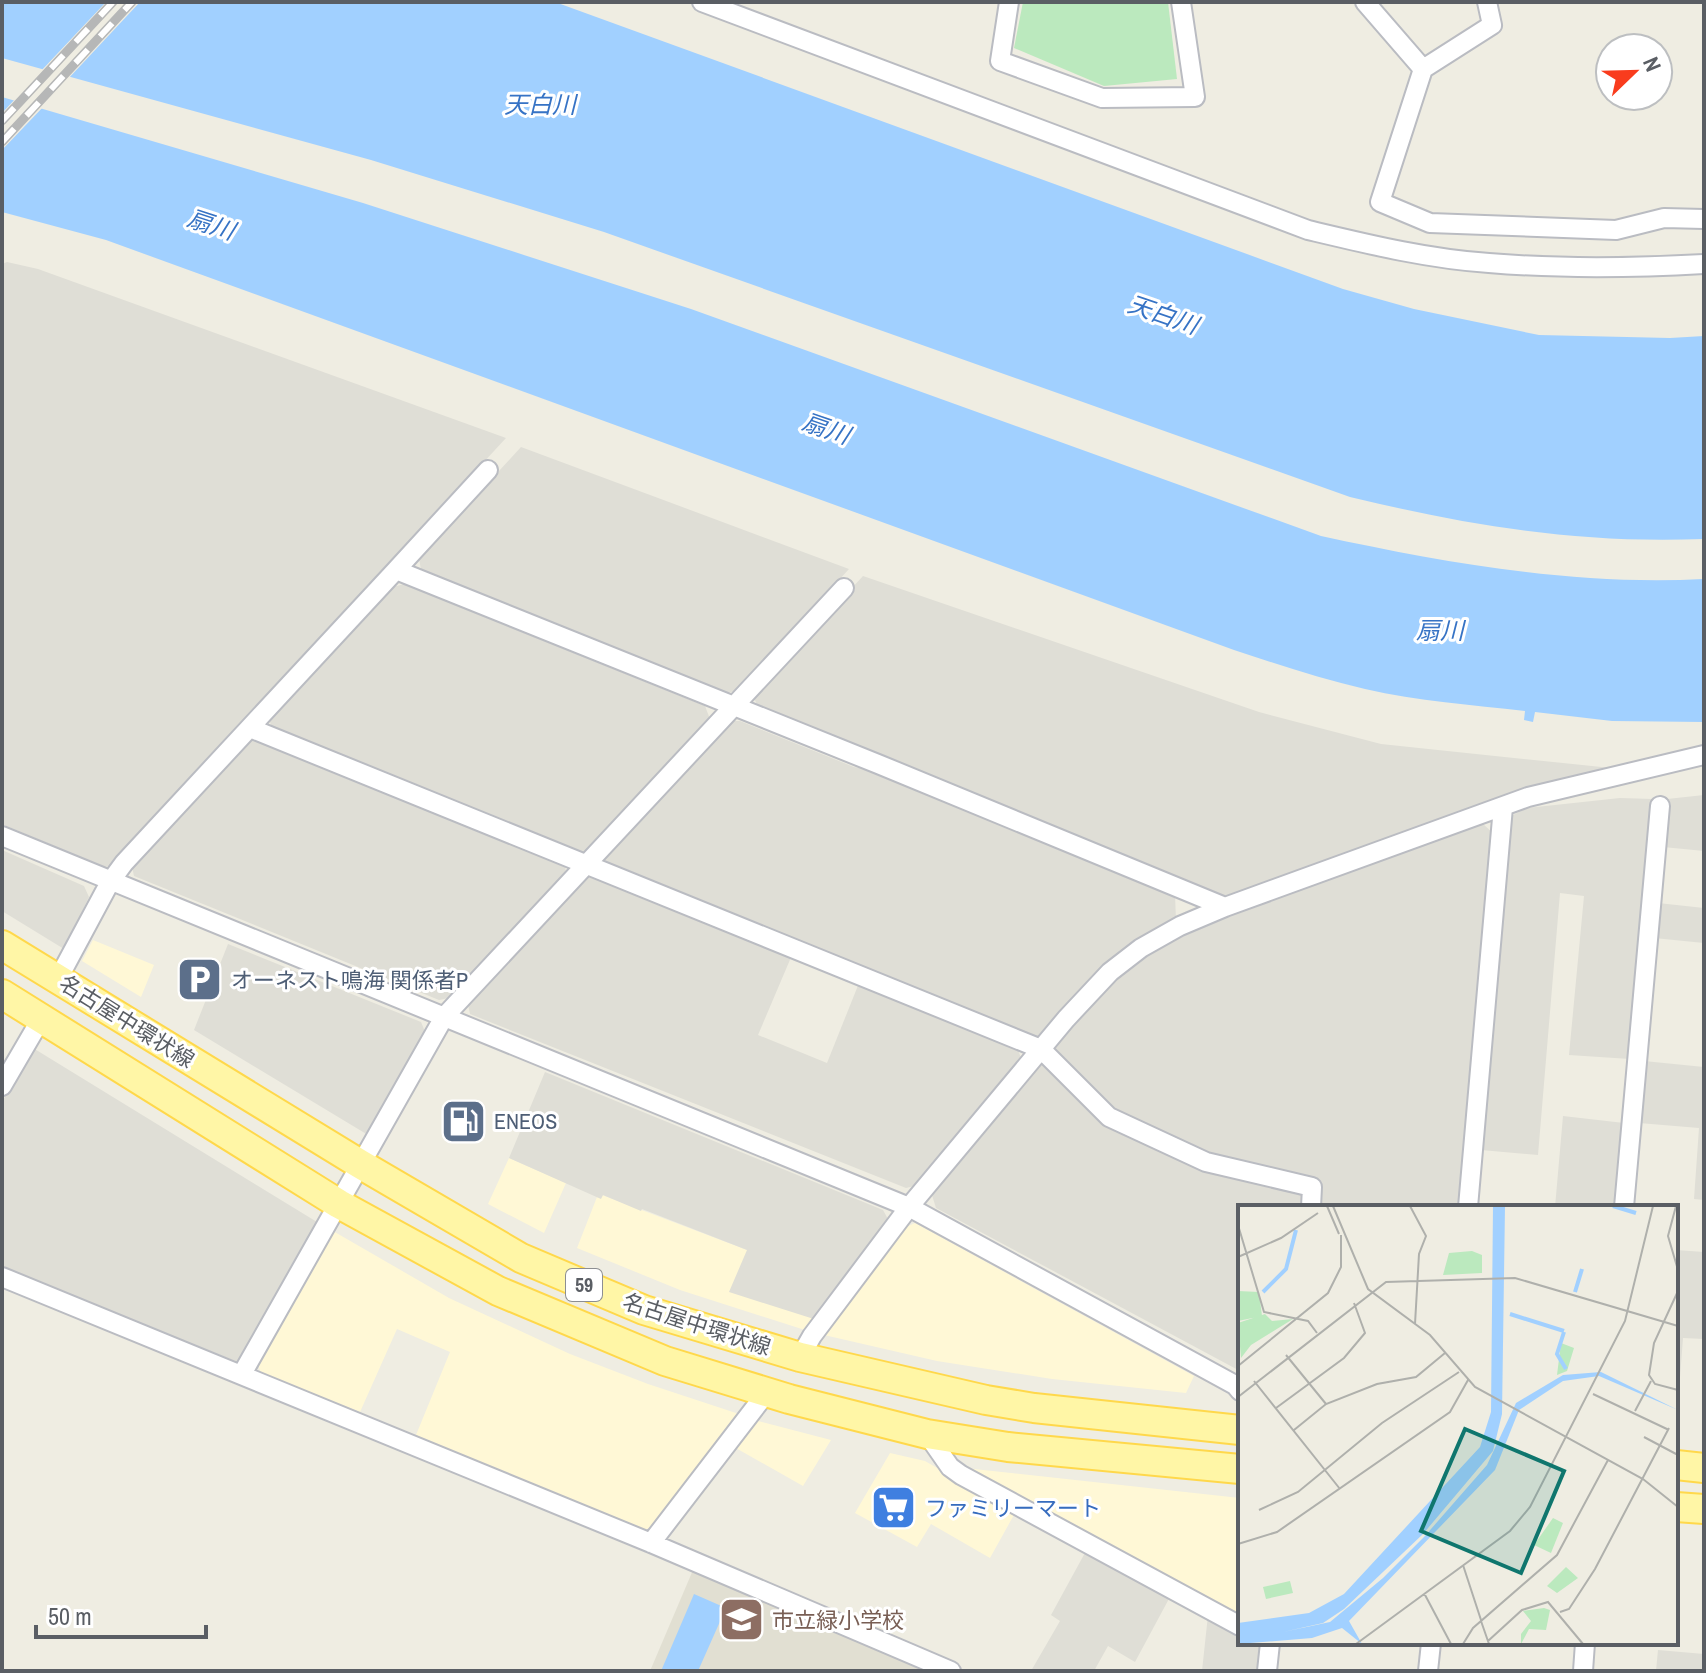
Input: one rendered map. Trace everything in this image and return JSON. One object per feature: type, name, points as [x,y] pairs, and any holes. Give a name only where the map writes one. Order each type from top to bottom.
[{"type":"main road","name":"名古屋中環状線","points":[[2,945],[360,1164],[521,1258],[644,1310],[800,1357],[986,1400],[1238,1430]]},
{"type":"main road","name":"名古屋中環状線","points":[[2,994],[339,1204],[498,1291],[665,1361],[767,1392],[927,1434],[1008,1447],[1238,1469]]},
{"type":"main road","points":[[1678,1465],[1704,1468]]},
{"type":"main road","points":[[1678,1507],[1704,1509]]},
{"type":"street","points":[[702,2],[1308,230],[1371,246],[1487,263],[1627,268],[1704,264]]},
{"type":"street","points":[[1009,2],[1000,61],[1102,98],[1195,97],[1181,2]]},
{"type":"street","points":[[1365,2],[1423,69]]},
{"type":"street","points":[[1487,2],[1492,25],[1423,69],[1380,202],[1430,223],[1616,230],[1664,218],[1704,219]]},
{"type":"street","points":[[58,979],[110,882],[124,863],[488,470]]},
{"type":"street","points":[[396,570],[1225,907]]},
{"type":"street","points":[[242,1374],[444,1017],[844,588]]},
{"type":"street","points":[[250,728],[1041,1049],[1109,1117],[1206,1162],[1312,1187],[1311,1205]]},
{"type":"street","points":[[800,1357],[812,1336],[909,1207],[1041,1049],[1110,972],[1141,948],[1180,926],[1225,907],[1528,797],[1704,755]]},
{"type":"street","points":[[1624,1205],[1660,806]]},
{"type":"street","points":[[1468,1205],[1503,807]]},
{"type":"street","points":[[2,836],[909,1207],[1238,1389]]},
{"type":"street","points":[[2,1086],[41,1019]]},
{"type":"street","points":[[2,1277],[651,1543],[951,1671]]},
{"type":"street","points":[[651,1543],[767,1392]]},
{"type":"street","points":[[927,1434],[950,1467],[961,1475],[1238,1625]]},
{"type":"street","points":[[1267,1671],[1270,1645]]},
{"type":"street","points":[[1428,1671],[1431,1645]]},
{"type":"street","points":[[1583,1671],[1585,1645]]},
{"type":"shaded area","points":[[7,262],[38,269],[506,438],[111,866],[104,867],[2,824],[2,264]]},
{"type":"shaded area","points":[[521,447],[849,569],[737,691],[725,693],[421,570],[419,558]]},
{"type":"shaded area","points":[[863,576],[1259,712],[1381,744],[1611,768],[1226,900],[757,705],[753,695]]},
{"type":"shaded area","points":[[404,584],[705,706],[710,719],[587,851],[577,854],[273,731],[269,719],[393,587]]},
{"type":"shaded area","points":[[729,721],[740,721],[854,767],[869,770],[1175,894],[1176,921],[1034,1041],[607,866],[604,855]]},
{"type":"shaded area","points":[[257,739],[565,863],[566,874],[453,997],[439,1000],[134,876],[132,867],[249,741]]},
{"type":"shaded area","points":[[1704,795],[1704,851],[1663,847],[1667,799]]},
{"type":"shaded area","points":[[1620,798],[1653,799],[1630,1059],[1569,1055],[1584,896],[1560,893],[1538,1155],[1481,1150],[1511,816],[1527,808]]},
{"type":"shaded area","points":[[1482,823],[1495,835],[1462,1205],[1318,1205],[1320,1184],[1205,1154],[1113,1113],[1053,1049],[1108,986],[1147,953],[1184,933]]},
{"type":"shaded area","points":[[2,850],[84,886],[89,897],[64,949],[2,911]]},
{"type":"shaded area","points":[[591,874],[792,955],[758,1035],[827,1063],[859,983],[1017,1047],[1022,1061],[918,1185],[906,1188],[470,1014],[467,1000],[581,877]]},
{"type":"shaded area","points":[[1658,903],[1704,908],[1704,943],[1654,938]]},
{"type":"shaded area","points":[[93,940],[154,965],[141,997],[82,961]]},
{"type":"shaded area","points":[[228,944],[421,1022],[426,1034],[368,1135],[194,1030]]},
{"type":"shaded area","points":[[33,1048],[317,1222],[319,1226],[250,1354],[238,1362],[2,1269],[2,1102]]},
{"type":"shaded area","points":[[1043,1059],[1106,1122],[1306,1191],[1304,1205],[1238,1205],[1238,1370],[936,1208],[931,1192]]},
{"type":"shaded area","points":[[1644,1061],[1704,1067],[1704,1200],[1694,1199],[1699,1128],[1639,1123]]},
{"type":"shaded area","points":[[545,1072],[883,1210],[889,1221],[817,1320],[729,1292],[747,1250],[603,1195],[601,1199],[509,1158]]},
{"type":"shaded area","points":[[1563,1116],[1624,1123],[1617,1205],[1555,1205]]},
{"type":"shaded area","points":[[509,1158],[566,1183],[544,1233],[488,1204]]},
{"type":"shaded area","points":[[602,1195],[747,1250],[817,1320],[808,1331],[680,1290],[577,1248],[597,1197],[601,1198]]},
{"type":"shaded area","points":[[915,1223],[1194,1376],[1186,1393],[1052,1379],[937,1361],[824,1335],[904,1228]]},
{"type":"shaded area","points":[[333,1231],[449,1298],[570,1354],[739,1414],[740,1418],[657,1525],[644,1530],[416,1435],[450,1352],[397,1329],[360,1412],[261,1373],[257,1362]]},
{"type":"shaded area","points":[[1678,1250],[1704,1252],[1704,1339],[1683,1338],[1678,1404]]},
{"type":"shaded area","points":[[758,1421],[831,1440],[803,1486],[734,1447]]},
{"type":"shaded area","points":[[890,1453],[925,1461],[1015,1513],[990,1558],[931,1524],[917,1547],[855,1513]]},
{"type":"shaded area","points":[[965,1468],[1238,1498],[1238,1618]]},
{"type":"shaded area","points":[[1086,1551],[1171,1595],[1135,1662],[1108,1646],[1094,1671],[1031,1671],[1060,1621],[1051,1615]]},
{"type":"shaded area","name":"市立緑小学校","points":[[693,1570],[927,1671],[650,1671]]},
{"type":"shaded area","points":[[1208,1615],[1238,1631],[1238,1645],[1261,1647],[1258,1671],[1202,1671]]},
{"type":"shaded area","points":[[1658,1650],[1704,1654],[1704,1671],[1656,1671]]},
{"type":"green space","points":[[1023,2],[1168,2],[1177,79],[1104,86],[1014,48]]},
{"type":"water","name":"天白川","points":[[2,2],[555,2],[1343,289],[1414,309],[1539,335],[1704,336],[1704,539],[1613,539],[1526,531],[1350,497],[604,232],[371,160],[2,58]]},
{"type":"water","name":"扇川","points":[[2,97],[363,203],[691,309],[1321,536],[1463,563],[1560,576],[1704,579],[1704,722],[1612,721],[1535,712],[1533,722],[1524,720],[1525,711],[1405,697],[1316,676],[1234,650],[106,240],[2,212]]},
{"type":"water","points":[[694,1594],[726,1608],[698,1671],[661,1671]]},
{"type":"pier","points":[[106,2],[140,2],[68,79],[40,72]]},
{"type":"pier","points":[[17,97],[45,105],[2,150],[2,113]]},
{"type":"railway","points":[[2,121],[113,2]]},
{"type":"railway","points":[[2,142],[132,2]]},
{"type":"place","name":"オーネスト鳴海 関係者P","points":[[200,980]]},
{"type":"place","name":"ENEOS","points":[[463,1121]]},
{"type":"place","name":"ファミリーマート","points":[[894,1508]]},
{"type":"place","name":"市立緑小学校","points":[[741,1620]]}]
